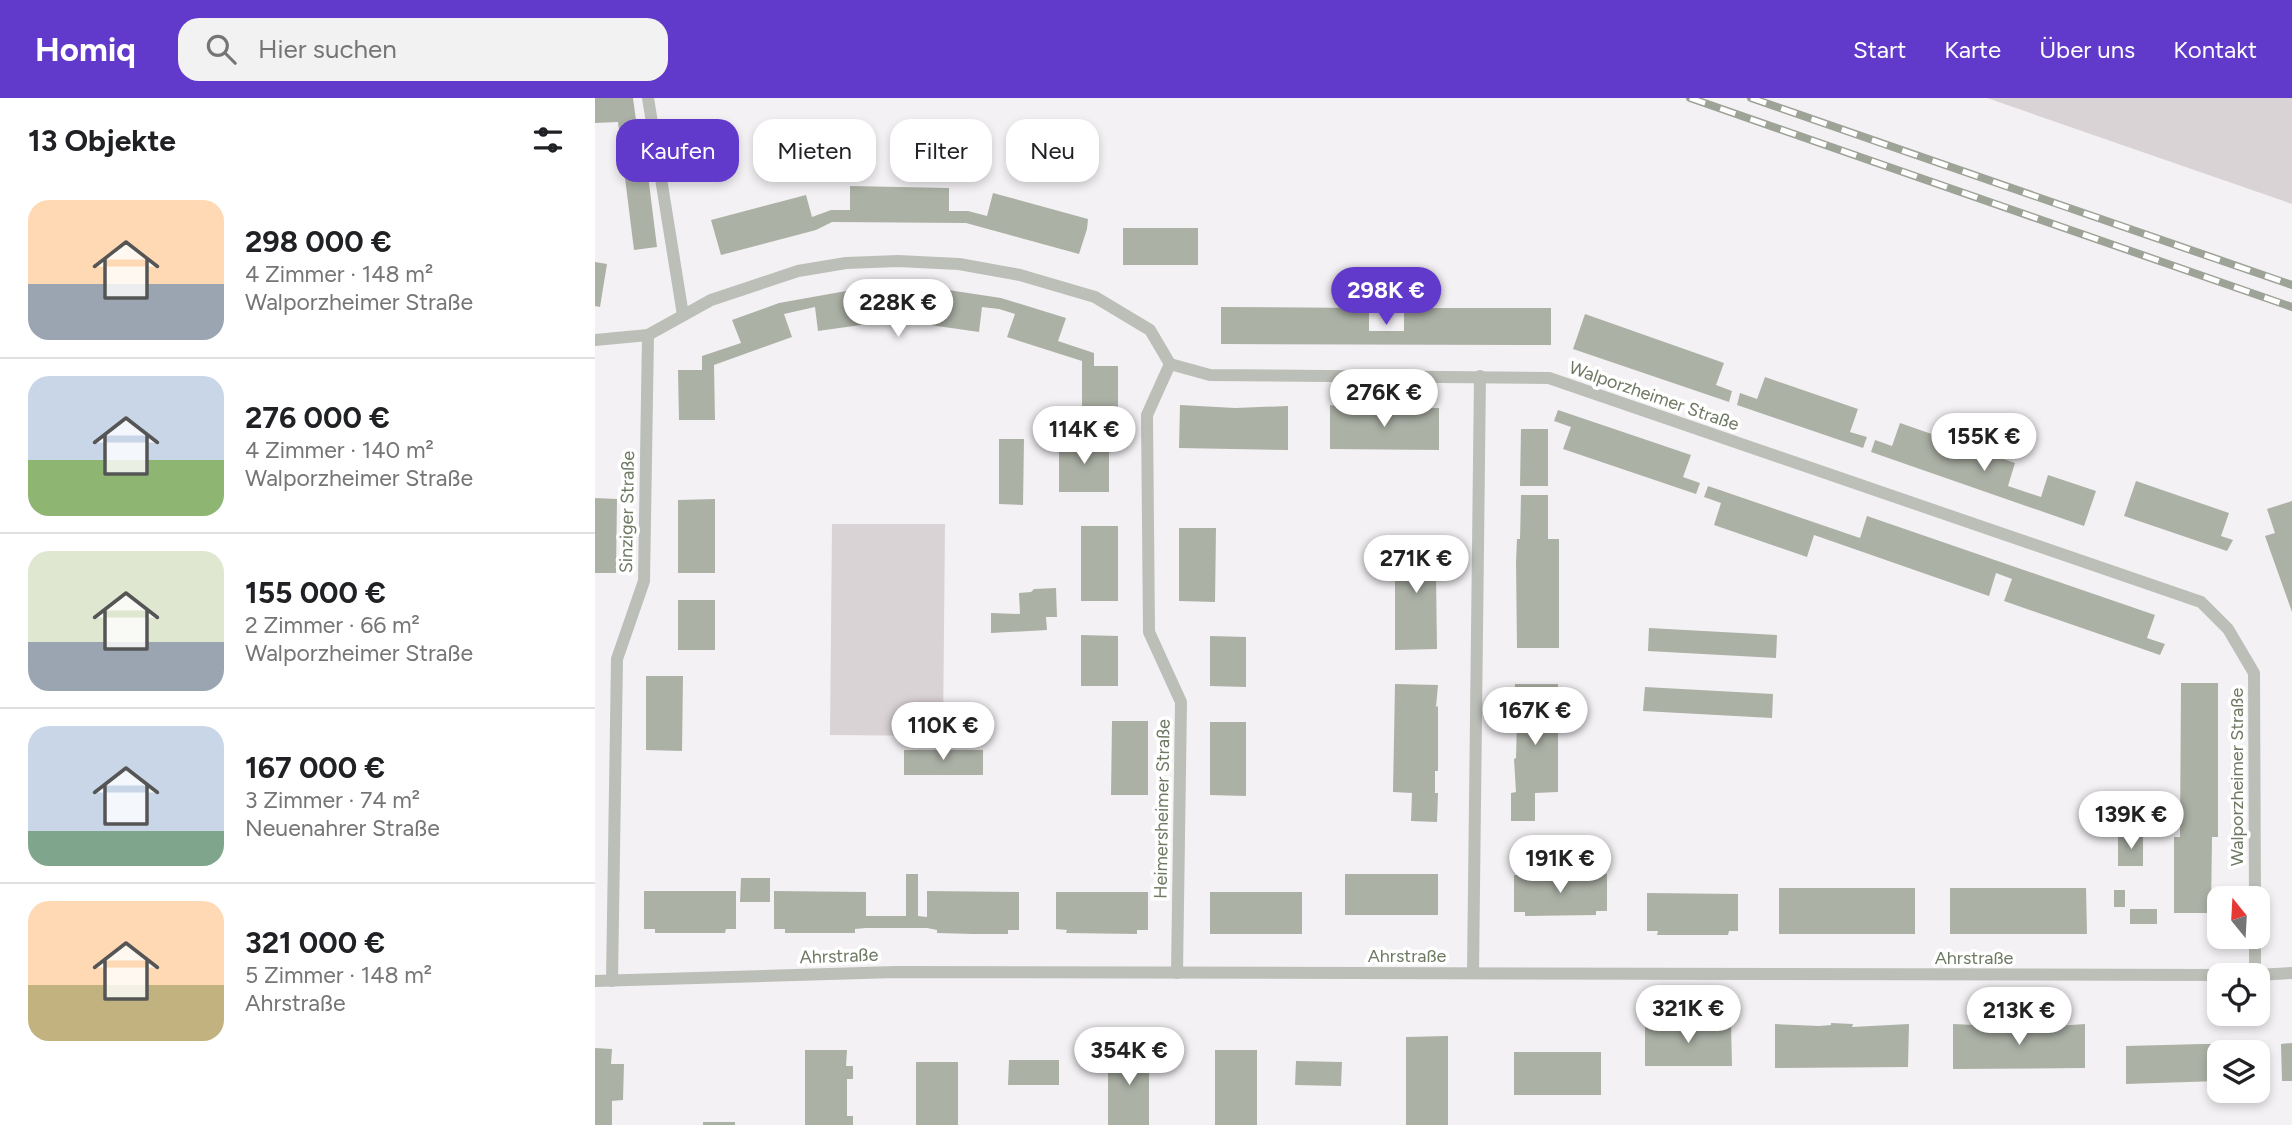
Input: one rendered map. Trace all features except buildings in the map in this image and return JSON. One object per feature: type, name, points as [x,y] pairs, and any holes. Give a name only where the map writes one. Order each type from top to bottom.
[{"type":"street","points":[[648,98],[683,315]]},
{"type":"street","points":[[595,340],[648,335],[711,300],[810,269],[846,263],[898,261],[959,264],[1020,275],[1095,297],[1150,330],[1170,364]]},
{"type":"street","name":"Sinziger Straße","points":[[612,981],[617,659],[644,581],[648,335]]},
{"type":"street","name":"Walporzheimer Straße","points":[[1170,364],[1210,375],[1549,378],[2201,602],[2228,629],[2254,673],[2255,886]]},
{"type":"street","name":"Heimersheimer Straße","points":[[1170,364],[1147,415],[1147,485],[1149,632],[1181,702],[1177,973]]},
{"type":"street","points":[[1473,973],[1480,376]]},
{"type":"street","name":"Ahrstraße","points":[[595,981],[895,972],[2207,975]]},
{"type":"street","points":[[2270,974],[2292,973]]},
{"type":"shaded area","points":[[1987,98],[2292,98],[2292,204]]},
{"type":"shaded area","points":[[832,524],[945,524],[943,736],[830,735]]},
{"type":"railway","points":[[1690,98],[2292,307]]},
{"type":"railway","points":[[1751,98],[2292,285]]}]
